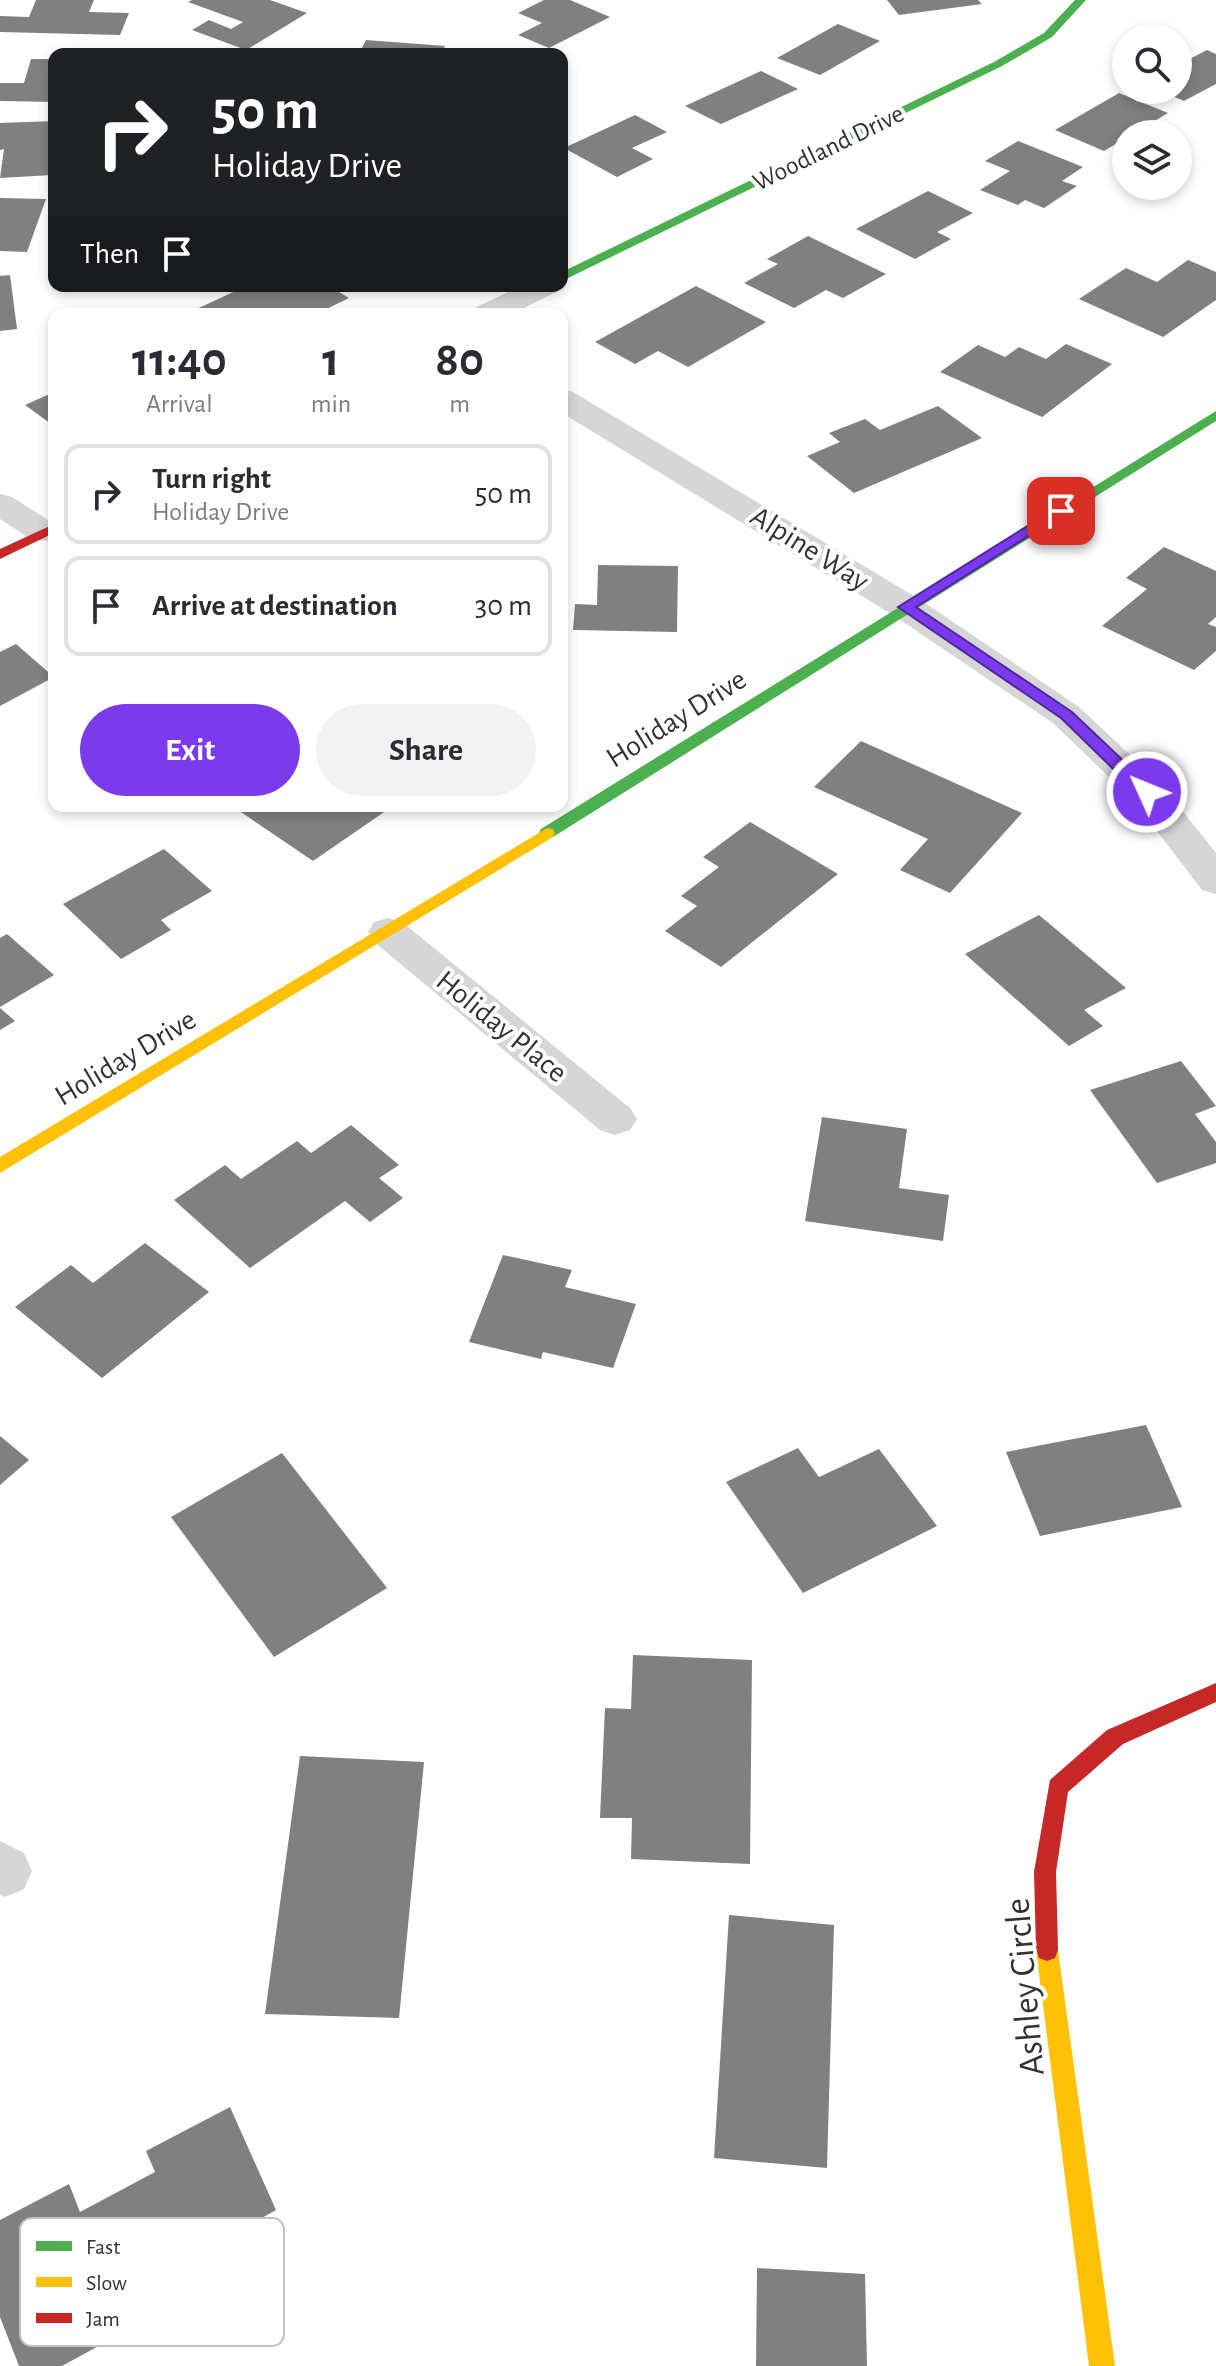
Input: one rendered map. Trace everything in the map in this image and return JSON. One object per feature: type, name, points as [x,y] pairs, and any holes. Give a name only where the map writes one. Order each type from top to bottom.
[{"type":"street","name":"Woodland Drive","points":[[568,274],[998,64],[1048,35],[1081,0]]},
{"type":"street","points":[[499,308],[533,292]]},
{"type":"street","name":"Alpine Way","points":[[568,403],[906,607],[1066,715],[1147,792],[1216,880]]},
{"type":"street","name":"Holiday Drive","points":[[0,1166],[388,932],[1216,415]]},
{"type":"street","points":[[0,504],[48,530]]},
{"type":"street","points":[[0,555],[48,531]]},
{"type":"street","name":"Holiday Place","points":[[388,932],[615,1119]]},
{"type":"street","name":"Ashley Circle","points":[[1102,2366],[1047,1964],[1045,1872],[1058,1787],[1115,1737],[1216,1692]]},
{"type":"building","points":[[36,0],[94,0],[89,12],[129,13],[120,35],[0,32],[0,16],[29,17]]},
{"type":"building","points":[[270,0],[307,13],[249,48],[241,48],[192,30],[209,20],[231,29],[243,22],[188,2]]},
{"type":"building","points":[[544,0],[570,0],[610,17],[549,48],[518,35],[542,23],[518,13]]},
{"type":"building","points":[[887,0],[978,0],[982,4],[899,15]]},
{"type":"building","points":[[838,24],[880,41],[820,75],[777,58]]},
{"type":"building","points":[[366,40],[445,46],[444,48],[362,48]]},
{"type":"building","points":[[1207,50],[1216,54],[1216,84],[1192,97],[1192,58]]},
{"type":"building","points":[[31,59],[48,59],[48,102],[0,101],[0,83],[24,83]]},
{"type":"building","points":[[761,71],[798,89],[721,124],[685,106]]},
{"type":"building","points":[[1112,97],[1112,104],[1146,104],[1168,113],[1156,120],[1112,120],[1112,146],[1104,151],[1055,130]]},
{"type":"building","points":[[635,115],[667,132],[632,148],[653,159],[617,177],[568,150],[568,146]]},
{"type":"building","points":[[48,121],[48,175],[0,178],[4,149],[0,150],[0,123]]},
{"type":"building","points":[[1018,141],[1083,167],[1062,181],[1077,186],[1044,208],[1025,200],[1018,205],[980,190],[1010,171],[985,161]]},
{"type":"building","points":[[928,191],[973,213],[937,232],[951,239],[915,259],[856,229]]},
{"type":"building","points":[[0,198],[46,199],[27,252],[0,251]]},
{"type":"building","points":[[808,236],[886,274],[843,298],[826,290],[794,308],[744,283],[778,264],[767,259]]},
{"type":"building","points":[[1188,260],[1216,272],[1216,300],[1163,337],[1079,299],[1126,268],[1157,282]]},
{"type":"building","points":[[10,275],[17,329],[0,331],[0,276]]},
{"type":"building","points":[[696,286],[766,322],[688,367],[658,351],[635,364],[595,342]]},
{"type":"building","points":[[233,292],[339,292],[349,298],[328,308],[199,308]]},
{"type":"building","points":[[1066,344],[1112,364],[1042,417],[940,372],[978,345],[1005,357],[1019,347],[1046,359]]},
{"type":"building","points":[[48,395],[48,422],[25,405]]},
{"type":"building","points":[[938,406],[982,438],[854,493],[807,456],[840,442],[829,433],[865,419],[880,430]]},
{"type":"building","points":[[1164,547],[1216,571],[1216,617],[1208,624],[1216,627],[1216,651],[1194,670],[1102,626],[1147,589],[1126,578]]},
{"type":"building","points":[[598,565],[678,566],[677,632],[573,630],[575,604],[597,605]]},
{"type":"building","points":[[16,644],[48,672],[48,680],[0,706],[0,652]]},
{"type":"building","points":[[861,741],[1022,813],[950,893],[900,870],[928,839],[814,787]]},
{"type":"building","points":[[241,812],[384,812],[313,861]]},
{"type":"building","points":[[750,822],[838,874],[721,967],[665,931],[697,906],[681,896],[719,867],[703,857]]},
{"type":"building","points":[[164,849],[212,891],[161,920],[171,930],[121,959],[63,904]]},
{"type":"building","points":[[1039,915],[1126,988],[1084,1010],[1103,1026],[1069,1046],[965,954]]},
{"type":"building","points":[[7,934],[54,975],[0,1007],[0,938]]},
{"type":"building","points":[[0,1008],[15,1021],[0,1030]]},
{"type":"building","points":[[1181,1061],[1216,1106],[1195,1114],[1216,1142],[1216,1163],[1157,1183],[1090,1090]]},
{"type":"building","points":[[822,1117],[907,1129],[899,1188],[949,1195],[943,1241],[805,1221]]},
{"type":"building","points":[[351,1125],[399,1165],[379,1178],[403,1198],[370,1222],[345,1201],[250,1268],[174,1200],[225,1165],[241,1179],[297,1141],[311,1153]]},
{"type":"building","points":[[145,1243],[209,1292],[102,1378],[15,1307],[71,1265],[93,1283]]},
{"type":"building","points":[[503,1255],[572,1270],[565,1287],[636,1304],[613,1368],[543,1352],[541,1359],[469,1342]]},
{"type":"building","points":[[1146,1425],[1182,1507],[1040,1536],[1006,1452]]},
{"type":"building","points":[[0,1436],[29,1460],[0,1485]]},
{"type":"building","points":[[798,1448],[819,1477],[879,1449],[937,1526],[803,1593],[726,1482]]},
{"type":"building","points":[[282,1453],[387,1588],[274,1657],[171,1517]]},
{"type":"building","points":[[633,1655],[752,1660],[750,1864],[631,1859],[632,1818],[600,1818],[605,1708],[631,1709]]},
{"type":"building","points":[[300,1756],[424,1762],[399,2018],[265,2014]]},
{"type":"building","points":[[729,1915],[834,1925],[827,2168],[714,2158]]},
{"type":"building","points":[[230,2107],[276,2210],[261,2218],[20,2218],[20,2346],[99,2346],[62,2366],[19,2366],[0,2317],[0,2220],[69,2184],[80,2212],[155,2172],[146,2151]]},
{"type":"building","points":[[757,2268],[865,2274],[867,2366],[756,2366]]},
{"type":"traffic: fast","points":[[568,274],[998,64],[1048,35],[1081,0]]},
{"type":"traffic: fast","points":[[547,833],[1216,415]]},
{"type":"traffic: slow","points":[[0,1166],[547,833]]},
{"type":"traffic: slow","points":[[1047,1950],[1102,2366]]},
{"type":"traffic: jam","points":[[0,555],[48,531]]},
{"type":"traffic: jam","points":[[1047,1950],[1045,1872],[1058,1787],[1115,1737],[1216,1692]]},
{"type":"route","points":[[1061,511],[906,607],[976,651],[1066,715],[1147,792]]}]
